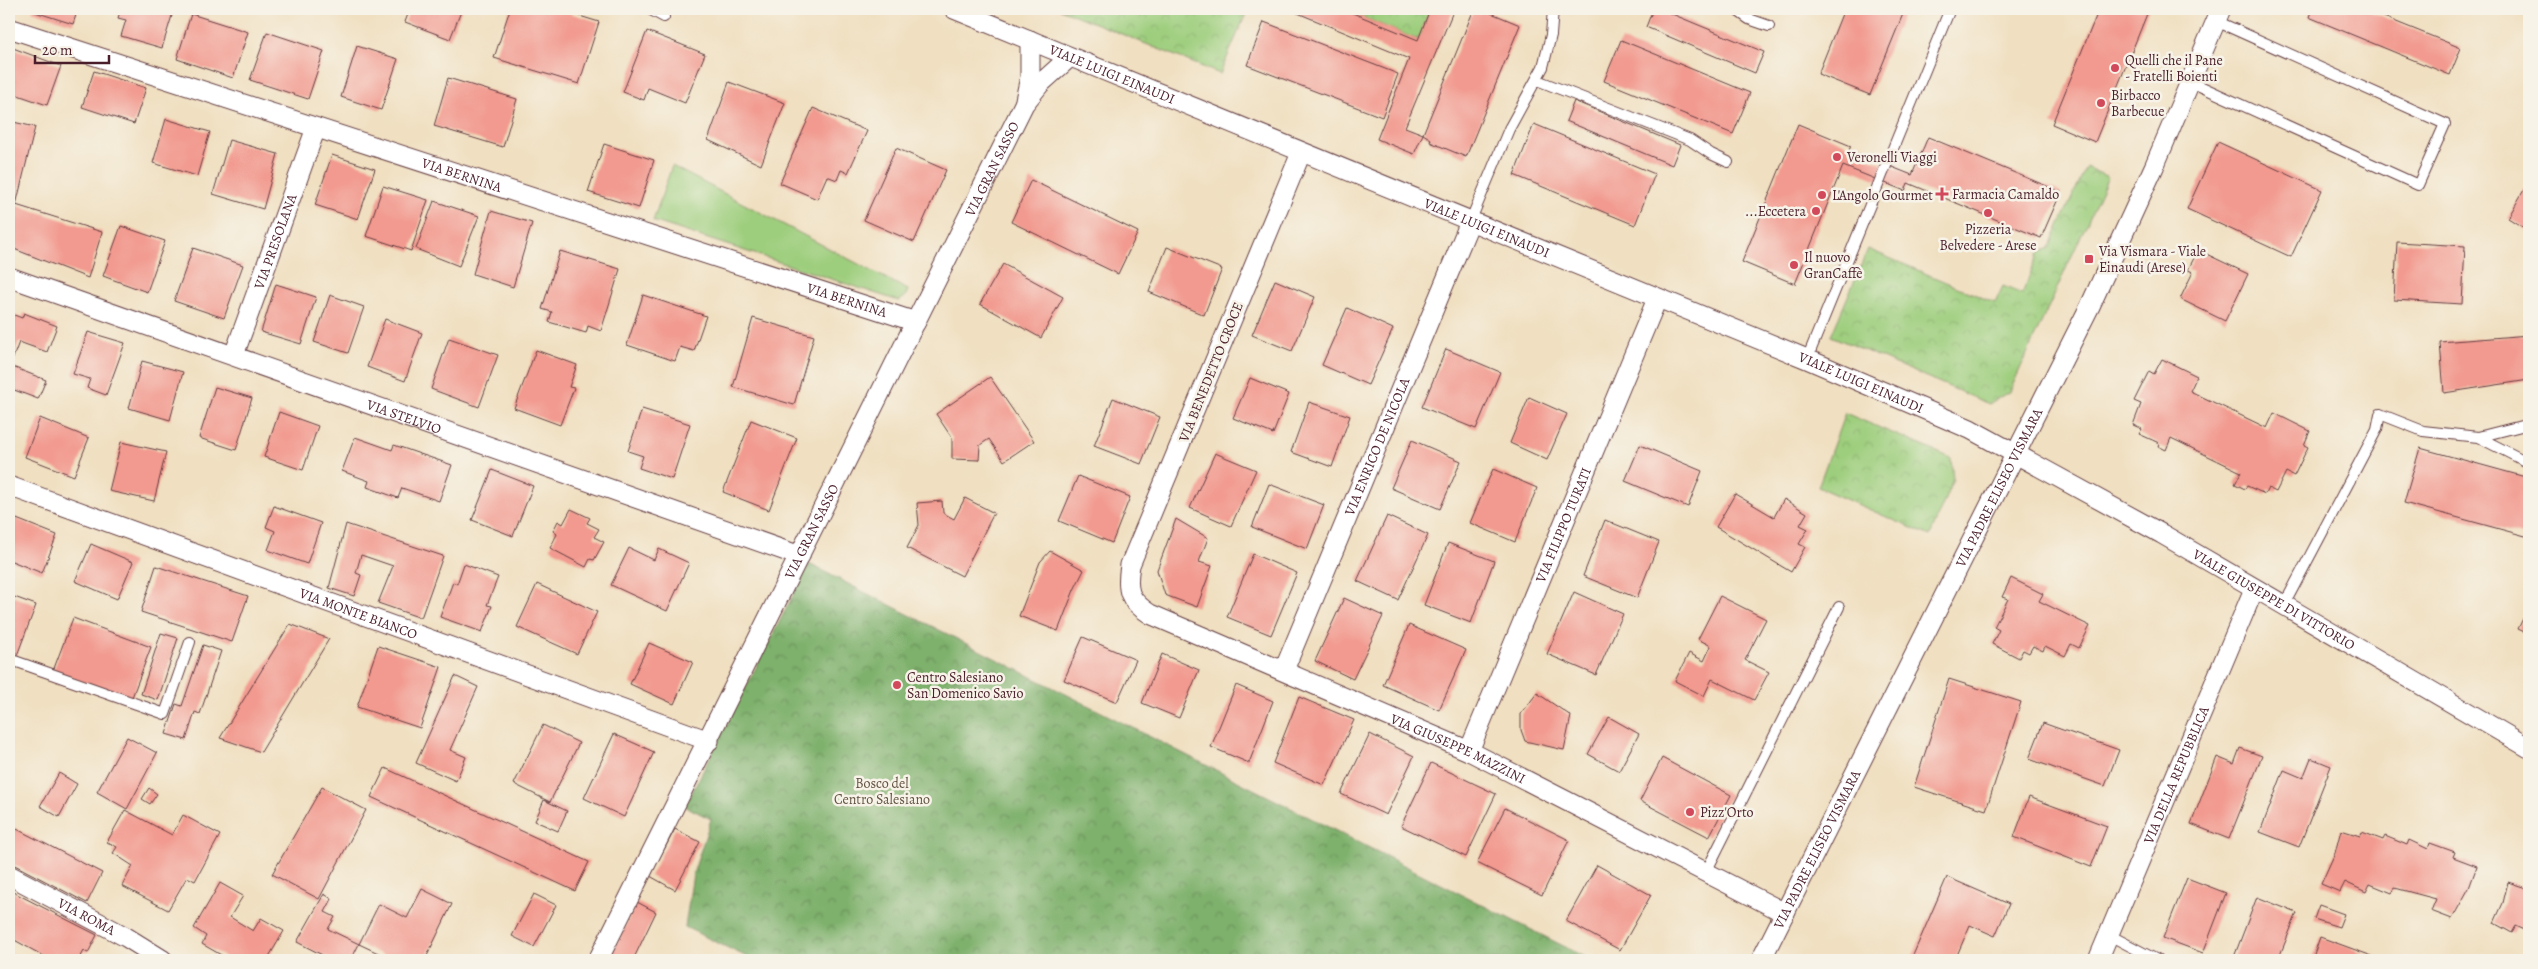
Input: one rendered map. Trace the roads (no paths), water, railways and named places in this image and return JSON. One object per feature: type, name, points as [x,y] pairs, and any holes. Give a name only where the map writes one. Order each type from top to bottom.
[{"type":"street","name":"VIALE LUIGI EINAUDI","points":[[954,9],[1807,359],[1970,429],[2017,453]]},
{"type":"street","name":"VIA PADRE ELISEO VISMARA","points":[[1761,960],[2090,306],[2191,82],[2218,15]]},
{"type":"street","name":"VIA BERNINA","points":[[9,28],[916,322]]},
{"type":"street","name":"VIA GRAN SASSO","points":[[1024,104],[1030,78],[1030,40]]},
{"type":"street","name":"VIA GRAN SASSO","points":[[598,960],[1024,104],[1040,84],[1070,57]]},
{"type":"street","name":"VIA PRESOLANA","points":[[234,355],[316,128]]},
{"type":"street","name":"VIA BENEDETTO CROCE","points":[[1130,592],[1128,582],[1130,566],[1301,153]]},
{"type":"street","name":"VIA ENRICO DE NICOLA","points":[[1284,670],[1470,222]]},
{"type":"street","name":"VIA STELVIO","points":[[9,277],[800,556]]},
{"type":"street","name":"VIA FILIPPO TURATI","points":[[1469,751],[1657,299]]},
{"type":"street","name":"VIALE GIUSEPPE DI VITTORIO","points":[[2017,453],[2162,534],[2529,748]]},
{"type":"street","name":"VIA MONTE BIANCO","points":[[9,486],[708,741]]},
{"type":"street","name":"VIA DELLA REPUBBLICA","points":[[2098,960],[2254,589]]},
{"type":"street","name":"VIA GIUSEPPE MAZZINI","points":[[1130,592],[1138,606],[1150,614],[1469,751],[1785,913]]},
{"type":"street","name":"VIA ROMA","points":[[9,875],[126,937],[163,960]]},
{"type":"lane","points":[[649,9],[664,17]]},
{"type":"lane","points":[[1735,9],[1749,19],[1768,26]]},
{"type":"lane","points":[[1807,359],[1950,9]]},
{"type":"lane","points":[[1470,222],[1509,129],[1537,80],[1548,51],[1550,10]]},
{"type":"lane","points":[[2191,82],[2418,185],[2445,124],[2218,15]]},
{"type":"lane","points":[[1537,80],[1690,140],[1711,154],[1728,162]]},
{"type":"lane","points":[[2284,605],[2377,429],[2380,414],[2424,430],[2478,437],[2529,463]]},
{"type":"lane","points":[[2478,437],[2529,424]]},
{"type":"lane","points":[[1706,872],[1840,607]]},
{"type":"lane","points":[[9,659],[165,714],[190,642]]},
{"type":"lane","points":[[2109,935],[2157,960]]},
{"type":"place","name":"Quelli che il Pane - Fratelli Boienti","points":[[2115,68]]},
{"type":"place","name":"Birbacco Barbecue","points":[[2101,103]]},
{"type":"place","name":"Veronelli Viaggi","points":[[1837,157]]},
{"type":"place","name":"Farmacia Camaldo","points":[[1942,194]]},
{"type":"place","name":"L'Angolo Gourmet","points":[[1822,195]]},
{"type":"place","name":"...Eccetera","points":[[1816,211]]},
{"type":"place","name":"Pizzeria Belvedere - Arese","points":[[1988,213]]},
{"type":"place","name":"Via Vismara - Viale Einaudi (Arese)","points":[[2089,259]]},
{"type":"place","name":"Il nuovo GranCaffè","points":[[1794,265]]},
{"type":"place","name":"Centro Salesiano San Domenico Savio","points":[[897,685]]},
{"type":"place","name":"Pizz'Orto","points":[[1690,812]]},
{"type":"park label","name":"Bosco del Centro Salesiano","points":[[882,792]]}]
